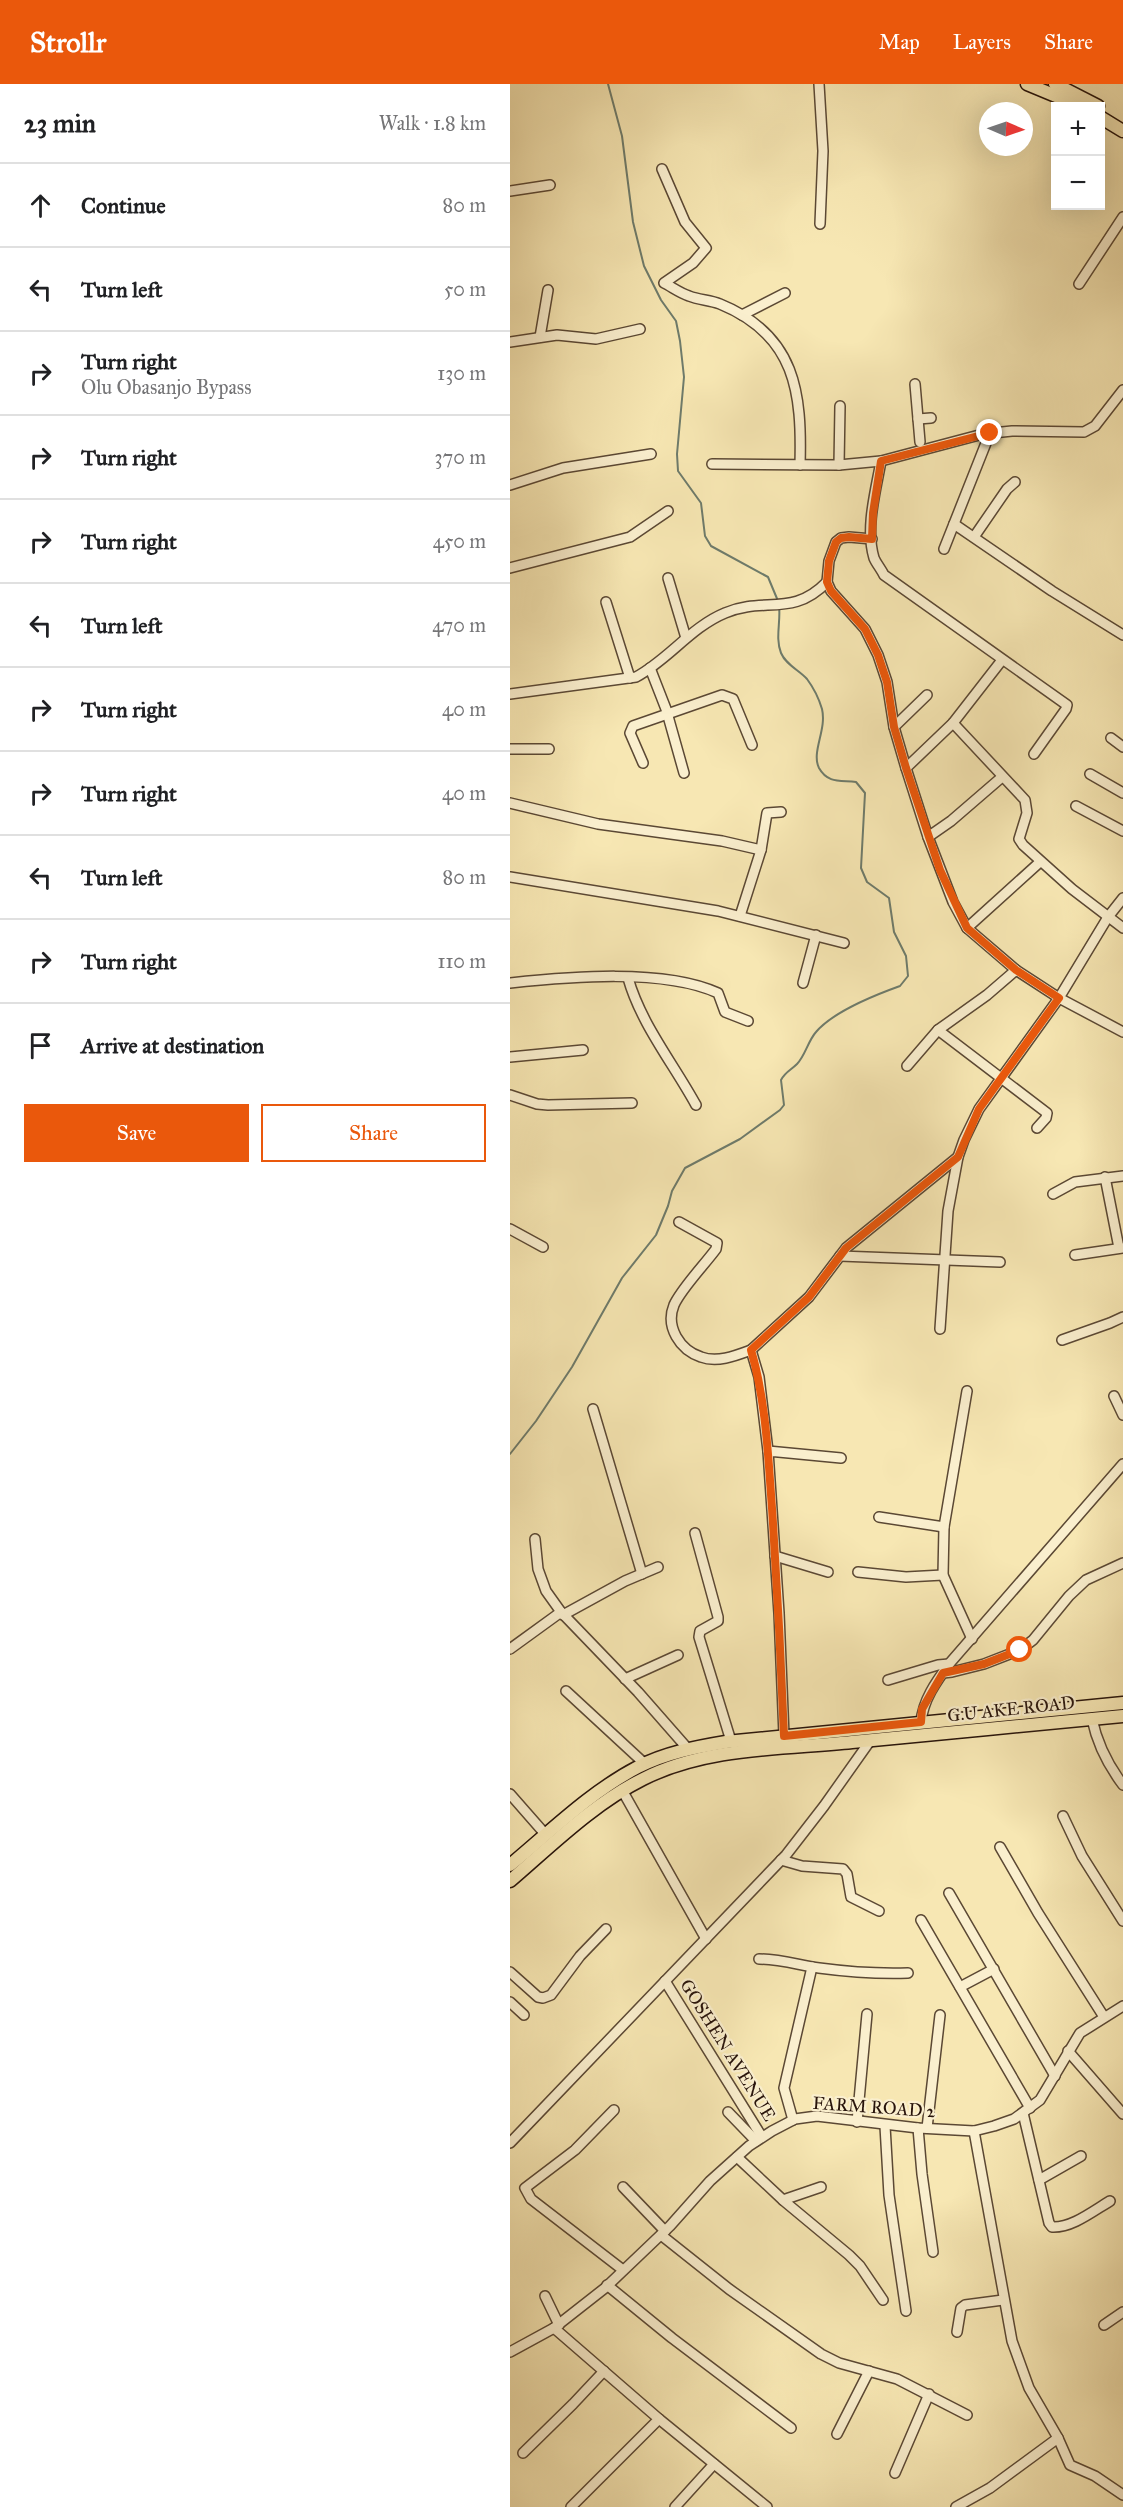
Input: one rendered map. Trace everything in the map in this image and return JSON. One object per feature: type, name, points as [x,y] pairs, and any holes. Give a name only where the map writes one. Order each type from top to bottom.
[{"type":"main road","points":[[1027,84],[1070,102]]},
{"type":"main road","points":[[1055,84],[1090,102]]},
{"type":"main road","points":[[1105,110],[1123,122]]},
{"type":"main road","points":[[1105,120],[1123,131]]},
{"type":"main road","points":[[510,1865],[597,1792],[645,1764],[688,1749],[731,1741],[1123,1702]]},
{"type":"main road","name":"G.U AKE ROAD","points":[[510,1881],[603,1803],[668,1768],[695,1760],[1123,1716]]},
{"type":"street","points":[[819,84],[823,151],[820,224]]},
{"type":"street","points":[[662,169],[685,222],[705,248],[693,263],[664,283],[687,296],[719,304],[742,315],[769,334],[790,370],[800,402],[800,465]]},
{"type":"street","points":[[510,191],[550,184]]},
{"type":"street","points":[[1079,284],[1123,217]]},
{"type":"street","points":[[540,337],[548,290]]},
{"type":"street","points":[[742,315],[785,293]]},
{"type":"street","points":[[510,342],[557,335],[596,339],[640,329]]},
{"type":"street","points":[[915,384],[921,442]]},
{"type":"street","points":[[712,464],[839,465],[881,461],[990,433],[1084,432],[1095,426],[1123,390]]},
{"type":"street","points":[[839,465],[840,405]]},
{"type":"street","points":[[918,418],[931,418]]},
{"type":"street","points":[[944,549],[990,433]]},
{"type":"street","points":[[510,485],[562,468],[651,454]]},
{"type":"street","points":[[881,461],[873,513],[874,558],[884,575],[1066,705],[1066,709],[1034,754]]},
{"type":"street","points":[[974,537],[1007,489],[1015,482]]},
{"type":"street","points":[[510,568],[630,537],[668,511]]},
{"type":"street","points":[[954,524],[1123,635]]},
{"type":"street","points":[[872,539],[849,537],[841,538],[836,542],[829,561],[827,582],[831,591],[865,629],[878,655],[887,682],[894,727],[906,768],[928,837],[953,902],[967,928],[1016,970],[1059,998],[1123,1032]]},
{"type":"street","points":[[668,578],[686,638]]},
{"type":"street","points":[[510,694],[630,678],[650,668],[686,638],[726,612],[786,605],[805,600],[827,582]]},
{"type":"street","points":[[606,602],[630,678]]},
{"type":"street","points":[[906,768],[953,723],[1002,660]]},
{"type":"street","points":[[650,668],[684,773]]},
{"type":"street","points":[[643,763],[630,729],[722,695],[728,695],[733,699],[752,745]]},
{"type":"street","points":[[894,727],[927,695]]},
{"type":"street","points":[[953,723],[1025,800],[1027,813],[1019,839],[1041,862],[1123,928]]},
{"type":"street","points":[[1111,738],[1123,747]]},
{"type":"street","points":[[510,749],[549,749]]},
{"type":"street","points":[[1090,774],[1123,793]]},
{"type":"street","points":[[928,837],[951,822],[1002,777]]},
{"type":"street","points":[[510,803],[598,824],[722,841],[761,850]]},
{"type":"street","points":[[1076,806],[1123,831]]},
{"type":"street","points":[[740,916],[761,850],[767,813],[781,812]]},
{"type":"street","points":[[967,928],[1041,862]]},
{"type":"street","points":[[510,877],[740,916],[844,943]]},
{"type":"street","points":[[940,1329],[948,1211],[958,1157],[979,1109],[1059,998],[1108,917],[1123,898]]},
{"type":"street","points":[[803,983],[816,934]]},
{"type":"street","points":[[907,1066],[938,1030],[987,995],[1016,970]]},
{"type":"street","points":[[510,983],[575,976],[677,981],[710,989],[720,997],[724,1011],[748,1021]]},
{"type":"street","points":[[628,978],[633,996],[656,1039],[696,1105]]},
{"type":"street","points":[[938,1030],[1047,1113],[1046,1118],[1037,1128]]},
{"type":"street","points":[[510,1057],[583,1050]]},
{"type":"street","points":[[510,1095],[548,1105],[632,1103]]},
{"type":"street","points":[[679,1222],[717,1243],[716,1249],[674,1304],[670,1318],[673,1332],[685,1347],[702,1358],[732,1358],[751,1350],[809,1297],[840,1256],[872,1225],[958,1157]]},
{"type":"street","points":[[1053,1194],[1075,1182],[1123,1176]]},
{"type":"street","points":[[1075,1256],[1121,1248],[1105,1177]]},
{"type":"street","points":[[510,1228],[543,1247]]},
{"type":"street","points":[[840,1256],[1000,1262]]},
{"type":"street","points":[[1062,1340],[1123,1317]]},
{"type":"street","points":[[751,1350],[759,1377],[768,1451],[784,1736]]},
{"type":"street","points":[[967,1391],[944,1527],[943,1575],[972,1639]]},
{"type":"street","points":[[1114,1396],[1123,1415]]},
{"type":"street","points":[[593,1409],[642,1574]]},
{"type":"street","points":[[768,1451],[841,1458]]},
{"type":"street","points":[[921,1722],[925,1702],[946,1668],[1123,1464]]},
{"type":"street","points":[[879,1517],[944,1527]]},
{"type":"street","points":[[695,1533],[718,1617],[718,1621],[700,1632],[699,1637],[731,1741]]},
{"type":"street","points":[[535,1539],[538,1569],[546,1591],[562,1614],[688,1749]]},
{"type":"street","points":[[775,1556],[828,1572]]},
{"type":"street","points":[[888,1680],[938,1665],[946,1668],[984,1664],[1020,1650],[1033,1640],[1069,1596],[1086,1580],[1123,1563]]},
{"type":"street","points":[[510,1648],[562,1614],[658,1567]]},
{"type":"street","points":[[858,1572],[906,1577],[943,1575]]},
{"type":"street","points":[[625,1679],[678,1655]]},
{"type":"street","points":[[566,1691],[645,1764]]},
{"type":"street","points":[[1092,1719],[1096,1738],[1113,1772],[1123,1785]]},
{"type":"street","points":[[510,2144],[781,1860],[818,1815],[870,1741]]},
{"type":"street","points":[[622,1791],[706,1939]]},
{"type":"street","points":[[510,1794],[546,1835]]},
{"type":"street","points":[[1063,1816],[1082,1856],[1123,1921]]},
{"type":"street","points":[[1000,1847],[1038,1913],[1104,2017]]},
{"type":"street","points":[[781,1860],[802,1866],[843,1869],[847,1874],[851,1897],[879,1911]]},
{"type":"street","points":[[949,1893],[1055,2076]]},
{"type":"street","points":[[921,1920],[960,1987],[1026,2111],[1049,2223],[1052,2227],[1058,2227],[1076,2221],[1110,2201]]},
{"type":"street","points":[[510,1972],[538,1997],[551,1995],[580,1956],[606,1929]]},
{"type":"street","points":[[759,1959],[774,1959],[872,1974],[908,1973]]},
{"type":"street","points":[[793,2120],[784,2088],[812,1966]]},
{"type":"street","points":[[960,1987],[994,1969]]},
{"type":"street","name":"GOSHEN AVENUE","points":[[665,1981],[759,2139]]},
{"type":"street","points":[[510,2002],[524,2015]]},
{"type":"street","name":"FARM ROAD 2","points":[[510,2352],[557,2326],[608,2285],[663,2233],[710,2181],[759,2139],[793,2120],[817,2116],[885,2126],[974,2131],[994,2126],[1026,2111],[1040,2100],[1080,2033],[1123,2006]]},
{"type":"street","points":[[857,2122],[867,2014]]},
{"type":"street","points":[[933,2252],[922,2174],[923,2128],[940,2015]]},
{"type":"street","points":[[1068,2051],[1123,2114]]},
{"type":"street","points":[[614,2110],[575,2150],[525,2188],[531,2199],[623,2270]]},
{"type":"street","points":[[728,2112],[759,2139]]},
{"type":"street","points":[[885,2126],[889,2195],[906,2311]]},
{"type":"street","points":[[974,2131],[1003,2300],[1012,2341],[1029,2388],[1058,2438],[1070,2465],[1095,2476],[1123,2494]]},
{"type":"street","points":[[1039,2180],[1081,2156]]},
{"type":"street","points":[[737,2157],[783,2200],[855,2260],[883,2301]]},
{"type":"street","points":[[623,2187],[663,2233],[729,2289],[821,2354],[839,2363],[897,2379],[967,2415]]},
{"type":"street","points":[[783,2200],[821,2187]]},
{"type":"street","points":[[608,2285],[672,2338],[791,2428]]},
{"type":"street","points":[[545,2296],[557,2326],[604,2371],[767,2507]]},
{"type":"street","points":[[957,2332],[961,2308],[965,2305],[1003,2300]]},
{"type":"street","points":[[1104,2325],[1123,2312]]},
{"type":"street","points":[[523,2452],[604,2371]]},
{"type":"street","points":[[837,2434],[869,2371]]},
{"type":"street","points":[[895,2473],[929,2394]]},
{"type":"street","points":[[571,2507],[659,2419]]},
{"type":"street","points":[[956,2507],[973,2503],[1058,2438]]},
{"type":"street","points":[[675,2507],[714,2463]]},
{"type":"waterway","points":[[608,84],[622,136],[633,222],[644,266],[661,300],[676,321],[680,341],[684,377],[677,454],[678,471],[701,503],[705,536],[711,546],[768,577],[778,601]]},
{"type":"waterway","points":[[510,1454],[536,1421],[572,1367],[622,1278],[656,1235],[672,1191],[685,1168],[740,1139],[780,1110],[784,1105],[781,1080],[800,1061],[813,1036],[823,1025],[855,1005],[900,986],[908,976],[906,956],[894,932],[889,898],[867,882],[861,868],[865,793],[856,782],[831,779],[826,777],[819,768],[817,755],[823,725],[822,709],[807,679],[789,664],[781,653],[778,641],[779,606]]},
{"type":"route","points":[[990,433],[881,461],[873,513],[872,539],[849,537],[841,538],[836,542],[829,561],[827,582],[831,591],[865,629],[878,655],[887,682],[894,727],[928,837],[953,902],[967,928],[1016,970],[1059,998],[979,1109],[958,1157],[846,1248],[809,1297],[751,1350],[759,1377],[768,1442],[784,1736],[921,1722],[922,1709],[928,1695],[943,1673],[984,1664],[1020,1650]]}]
